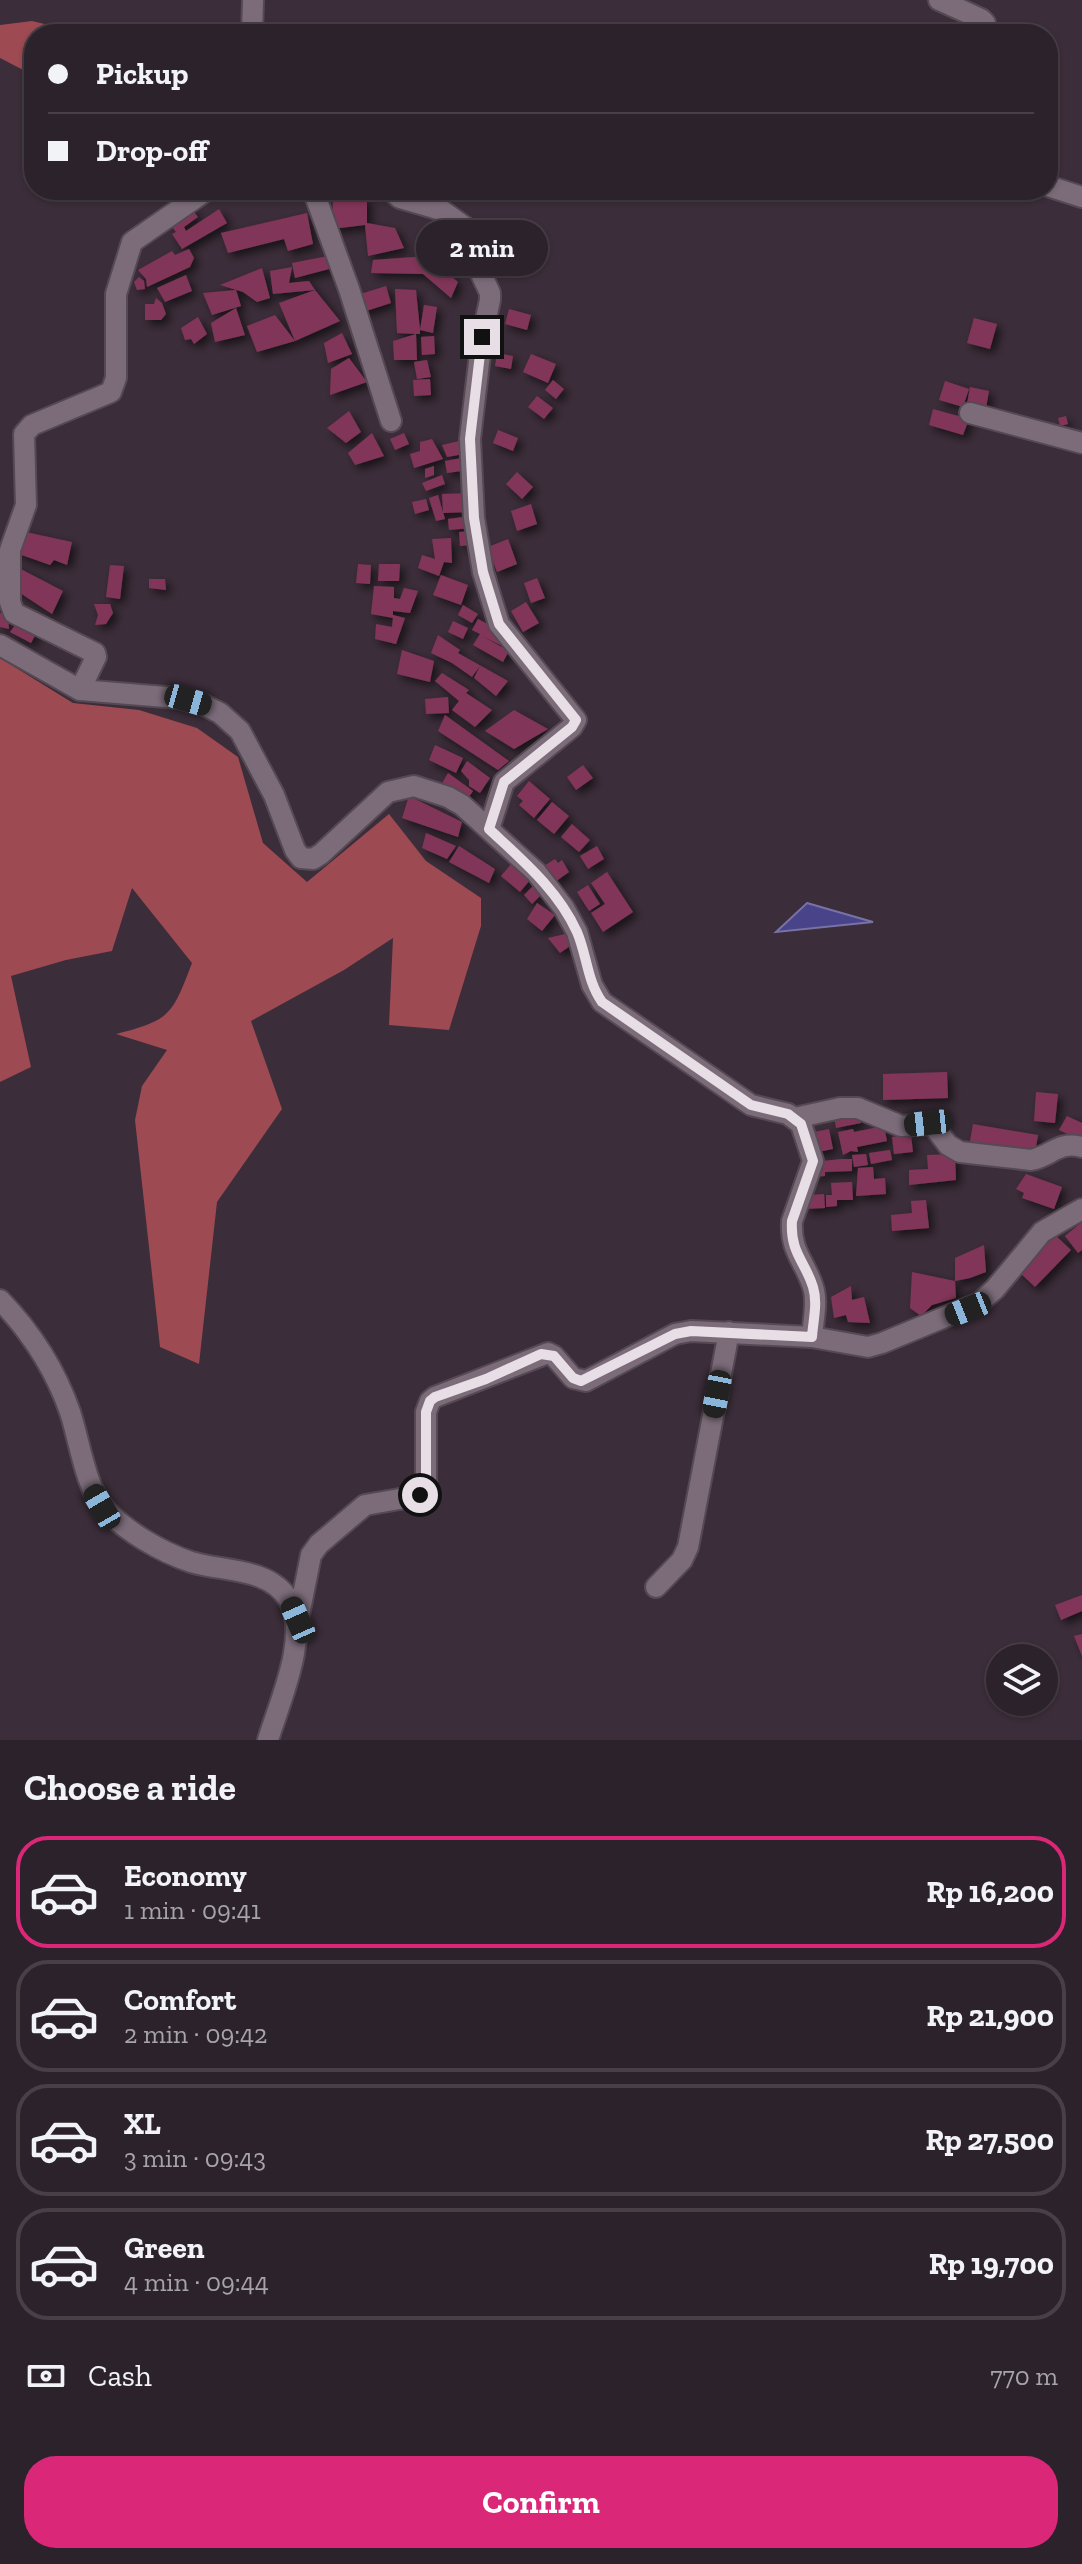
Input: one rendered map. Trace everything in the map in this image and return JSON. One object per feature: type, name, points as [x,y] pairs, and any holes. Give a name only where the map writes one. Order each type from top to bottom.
[{"type":"street","points":[[252,24],[253,0]]},
{"type":"street","points":[[939,0],[981,19],[985,24]]},
{"type":"street","points":[[1058,189],[1082,197]]},
{"type":"street","points":[[80,690],[96,657],[95,653],[14,613],[5,598],[10,550],[27,498],[24,434],[32,425],[111,392],[116,378],[116,294],[132,242],[193,200]]},
{"type":"street","points":[[317,200],[391,421]]},
{"type":"street","points":[[407,200],[441,210],[476,235],[476,263],[490,293],[470,439],[474,518],[483,572],[499,624],[576,720],[572,727],[504,782],[489,829]]},
{"type":"street","points":[[970,413],[1082,443]]},
{"type":"street","points":[[0,645],[80,690],[188,700],[230,720],[240,731],[274,795],[301,858],[313,859],[321,854],[388,792],[399,788],[414,786],[462,805],[536,872],[564,908],[577,932],[592,985],[602,1002],[751,1105],[795,1118],[840,1108],[858,1108],[901,1126],[932,1124],[948,1145],[960,1152],[1031,1160],[1061,1145],[1082,1147]]},
{"type":"street","points":[[795,1118],[805,1131],[813,1161],[791,1231],[799,1260],[812,1282],[816,1298],[812,1337]]},
{"type":"street","points":[[268,1740],[294,1653],[311,1555],[319,1544],[365,1505],[417,1496],[424,1492],[426,1412],[435,1397],[486,1379],[541,1354],[554,1356],[573,1378],[581,1381],[675,1334],[691,1331],[812,1337],[873,1346],[968,1309],[995,1289],[1042,1232],[1082,1209]]},
{"type":"street","points":[[0,1300],[27,1328],[54,1375],[83,1451],[89,1484],[102,1507],[126,1528],[190,1562],[247,1572],[275,1585],[288,1599],[298,1620]]},
{"type":"street","points":[[656,1587],[682,1560],[688,1547],[729,1332]]},
{"type":"shaded area","points":[[32,21],[44,24],[24,24],[24,70],[0,58],[0,25]]},
{"type":"shaded area","points":[[0,658],[73,703],[139,710],[197,728],[238,757],[263,843],[307,882],[389,814],[426,861],[481,898],[481,926],[449,1030],[389,1025],[393,938],[344,970],[251,1021],[282,1109],[217,1202],[199,1364],[160,1347],[135,1120],[142,1086],[167,1050],[116,1034],[148,1024],[167,1013],[174,1005],[192,963],[132,888],[112,951],[11,976],[31,1067],[0,1082]]},
{"type":"shaded area","points":[[807,903],[873,922],[776,932]]},
{"type":"building","points":[[333,200],[367,200],[367,223],[395,228],[404,248],[368,256],[365,225],[332,229]]},
{"type":"building","points":[[190,207],[198,217],[184,227],[186,231],[219,209],[227,223],[182,249],[172,234],[176,232],[170,224]]},
{"type":"building","points":[[307,213],[313,244],[288,251],[284,239],[228,253],[221,233]]},
{"type":"building","points":[[189,249],[194,258],[190,267],[147,287],[146,279],[138,270],[172,251],[175,255]]},
{"type":"building","points":[[328,256],[333,268],[295,278],[292,263]]},
{"type":"building","points":[[427,256],[458,282],[451,298],[423,274],[371,273],[373,260]]},
{"type":"building","points":[[292,267],[289,283],[309,281],[315,290],[273,294],[270,271]]},
{"type":"building","points":[[262,268],[270,298],[257,302],[243,292],[220,285]]},
{"type":"building","points":[[186,275],[192,291],[165,302],[157,288]]},
{"type":"building","points":[[139,277],[144,281],[145,289],[137,290],[134,282]]},
{"type":"building","points":[[386,286],[391,303],[360,313],[354,296]]},
{"type":"building","points":[[395,289],[416,290],[420,334],[397,333]]},
{"type":"building","points":[[236,290],[241,306],[212,315],[203,293]]},
{"type":"building","points":[[315,290],[340,321],[295,341],[279,303]]},
{"type":"building","points":[[156,298],[162,303],[166,314],[161,320],[145,320],[145,304],[154,304]]},
{"type":"building","points":[[424,305],[437,307],[433,333],[420,330]]},
{"type":"building","points":[[236,308],[245,335],[215,342],[211,323]]},
{"type":"building","points":[[509,309],[531,315],[527,330],[505,324]]},
{"type":"building","points":[[275,315],[295,341],[257,352],[247,326]]},
{"type":"building","points":[[198,317],[207,334],[194,344],[191,339],[185,340],[181,328]]},
{"type":"building","points":[[974,318],[997,324],[990,349],[967,343]]},
{"type":"building","points":[[342,333],[352,354],[328,363],[324,343]]},
{"type":"building","points":[[416,334],[417,360],[394,360],[393,341]]},
{"type":"building","points":[[434,336],[435,354],[422,355],[421,337]]},
{"type":"building","points":[[497,353],[513,356],[511,369],[495,366]]},
{"type":"building","points":[[531,354],[556,364],[548,383],[523,372]]},
{"type":"building","points":[[349,358],[367,382],[330,395],[331,369]]},
{"type":"building","points":[[427,360],[431,377],[417,379],[414,362]]},
{"type":"building","points":[[430,379],[431,395],[414,396],[413,380]]},
{"type":"building","points":[[553,380],[564,389],[556,399],[545,390]]},
{"type":"building","points":[[945,381],[969,389],[963,407],[939,400]]},
{"type":"building","points":[[970,387],[989,391],[986,408],[967,404]]},
{"type":"building","points":[[537,396],[553,408],[544,419],[528,407]]},
{"type":"building","points":[[933,409],[969,419],[963,435],[929,425]]},
{"type":"building","points":[[349,411],[361,432],[346,443],[327,428]]},
{"type":"building","points":[[1066,416],[1068,424],[1060,426],[1058,418]]},
{"type":"building","points":[[498,430],[518,438],[513,451],[493,443]]},
{"type":"building","points":[[372,433],[384,456],[355,465],[348,453]]},
{"type":"building","points":[[404,433],[409,444],[395,450],[390,439]]},
{"type":"building","points":[[432,439],[443,459],[414,468],[410,454],[420,451],[420,442]]},
{"type":"building","points":[[459,441],[464,454],[447,457],[442,445]]},
{"type":"building","points":[[467,457],[469,470],[447,473],[445,461]]},
{"type":"building","points":[[434,466],[434,475],[425,478],[425,469]]},
{"type":"building","points":[[517,472],[533,487],[522,499],[506,484]]},
{"type":"building","points":[[442,475],[445,484],[426,491],[422,483]]},
{"type":"building","points":[[471,493],[472,512],[443,513],[442,494]]},
{"type":"building","points":[[438,495],[445,519],[436,521],[429,498]]},
{"type":"building","points":[[426,499],[429,510],[415,514],[412,502]]},
{"type":"building","points":[[531,504],[537,524],[517,531],[511,511]]},
{"type":"building","points":[[471,516],[472,528],[449,530],[448,519]]},
{"type":"building","points":[[21,531],[72,542],[67,565],[54,560],[50,565],[16,553]]},
{"type":"building","points":[[473,531],[474,545],[460,546],[459,532]]},
{"type":"building","points":[[451,538],[452,563],[444,562],[439,576],[418,568],[422,555],[435,559],[432,539]]},
{"type":"building","points":[[508,539],[517,564],[497,572],[488,547]]},
{"type":"building","points":[[358,564],[371,565],[370,584],[356,583]]},
{"type":"building","points":[[379,564],[400,564],[399,581],[378,581]]},
{"type":"building","points":[[13,565],[63,591],[52,614],[14,589]]},
{"type":"building","points":[[110,565],[124,566],[120,599],[106,597]]},
{"type":"building","points":[[441,575],[468,585],[461,605],[433,595]]},
{"type":"building","points":[[537,578],[545,598],[531,603],[524,583]]},
{"type":"building","points":[[149,579],[165,579],[166,590],[149,588]]},
{"type":"building","points":[[374,586],[394,587],[394,598],[400,599],[404,588],[418,591],[410,613],[393,611],[393,615],[405,618],[396,644],[375,639],[376,624],[392,627],[393,618],[371,614]]},
{"type":"building","points":[[526,602],[539,623],[523,632],[511,611]]},
{"type":"building","points":[[94,604],[110,604],[113,613],[106,624],[95,625],[98,615]]},
{"type":"building","points":[[463,605],[478,614],[472,623],[458,615]]},
{"type":"building","points":[[0,613],[8,615],[9,629],[0,627]]},
{"type":"building","points":[[478,619],[505,633],[502,646],[482,636],[509,651],[503,662],[473,645],[480,634],[472,630]]},
{"type":"building","points":[[453,621],[468,628],[463,639],[448,632]]},
{"type":"building","points":[[17,623],[37,632],[31,643],[10,632]]},
{"type":"building","points":[[438,635],[460,650],[458,653],[508,681],[496,696],[474,678],[480,666],[472,677],[431,653]]},
{"type":"building","points":[[402,650],[434,661],[430,682],[397,674]]},
{"type":"building","points":[[442,673],[492,710],[475,727],[452,710],[459,701],[435,681]]},
{"type":"building","points":[[448,697],[449,713],[426,714],[425,699]]},
{"type":"building","points":[[514,710],[548,729],[514,749],[485,731]]},
{"type":"building","points":[[445,715],[509,761],[498,770],[438,731]]},
{"type":"building","points":[[435,745],[463,758],[456,773],[429,760]]},
{"type":"building","points":[[467,761],[490,778],[480,793],[469,786],[469,780],[461,771]]},
{"type":"building","points":[[583,765],[593,778],[576,790],[567,777]]},
{"type":"building","points":[[448,773],[473,791],[467,800],[440,787]]},
{"type":"building","points":[[529,781],[550,799],[534,818],[519,805],[523,801],[517,796]]},
{"type":"building","points":[[409,796],[462,822],[458,837],[402,818]]},
{"type":"building","points":[[552,802],[569,816],[554,834],[537,820]]},
{"type":"building","points":[[572,824],[590,840],[579,852],[561,837]]},
{"type":"building","points":[[426,833],[456,846],[447,859],[422,848]]},
{"type":"building","points":[[459,846],[495,869],[489,883],[449,862]]},
{"type":"building","points":[[597,846],[604,859],[588,869],[580,856]]},
{"type":"building","points":[[555,859],[558,863],[562,860],[569,872],[555,882],[544,866]]},
{"type":"building","points":[[512,863],[531,879],[520,892],[501,876]]},
{"type":"building","points":[[607,872],[633,912],[603,932],[591,913],[605,904],[591,883]]},
{"type":"building","points":[[588,885],[600,904],[589,911],[577,892]]},
{"type":"building","points":[[533,886],[541,895],[532,904],[524,895]]},
{"type":"building","points":[[537,903],[555,915],[542,931],[527,919]]},
{"type":"building","points":[[565,934],[573,944],[560,953],[548,938]]},
{"type":"building","points":[[947,1072],[948,1098],[883,1100],[883,1074]]},
{"type":"building","points":[[1036,1092],[1058,1094],[1055,1123],[1034,1121]]},
{"type":"building","points":[[858,1111],[861,1123],[836,1128],[834,1116]]},
{"type":"building","points":[[1067,1116],[1082,1123],[1082,1141],[1059,1130]]},
{"type":"building","points":[[973,1124],[1038,1135],[1035,1154],[969,1147]]},
{"type":"building","points":[[884,1126],[887,1141],[857,1147],[858,1152],[843,1155],[838,1132]]},
{"type":"building","points":[[829,1129],[833,1149],[813,1153],[809,1133]]},
{"type":"building","points":[[911,1135],[913,1152],[894,1154],[892,1137]]},
{"type":"building","points":[[890,1150],[892,1160],[871,1164],[869,1153]]},
{"type":"building","points":[[866,1154],[868,1165],[854,1167],[852,1155]]},
{"type":"building","points":[[955,1154],[956,1180],[909,1185],[909,1170],[928,1169],[927,1155]]},
{"type":"building","points":[[852,1159],[852,1171],[825,1172],[825,1176],[812,1177],[812,1170],[823,1170],[823,1161]]},
{"type":"building","points":[[873,1167],[874,1179],[885,1178],[886,1194],[856,1196],[858,1168]]},
{"type":"building","points":[[1026,1174],[1062,1187],[1054,1209],[1022,1198],[1024,1193],[1016,1189]]},
{"type":"building","points":[[852,1182],[853,1200],[837,1200],[837,1206],[826,1207],[826,1195],[832,1195],[831,1183]]},
{"type":"building","points":[[824,1194],[825,1208],[804,1209],[808,1195]]},
{"type":"building","points":[[926,1200],[929,1228],[892,1231],[891,1215],[912,1213],[911,1201]]},
{"type":"building","points":[[1082,1222],[1082,1250],[1078,1253],[1065,1236]]},
{"type":"building","points":[[1052,1232],[1071,1250],[1035,1287],[1016,1269]]},
{"type":"building","points":[[984,1245],[986,1272],[955,1281],[955,1258]]},
{"type":"building","points":[[912,1272],[955,1281],[956,1298],[932,1305],[921,1316],[910,1308]]},
{"type":"building","points":[[851,1286],[852,1300],[864,1297],[870,1323],[848,1322],[846,1315],[834,1318],[831,1297]]},
{"type":"building","points":[[1082,1595],[1082,1611],[1061,1620],[1055,1605]]},
{"type":"building","points":[[1082,1634],[1082,1656],[1074,1636]]},
{"type":"route","points":[[420,1495],[426,1487],[426,1412],[435,1397],[486,1379],[541,1354],[554,1356],[573,1378],[586,1381],[675,1334],[708,1331],[812,1337],[816,1298],[812,1282],[801,1266],[791,1231],[813,1161],[801,1124],[788,1114],[751,1105],[602,1002],[592,985],[577,932],[564,908],[536,872],[489,829],[500,787],[572,727],[576,720],[499,624],[483,572],[474,518],[470,464],[482,337]]}]
